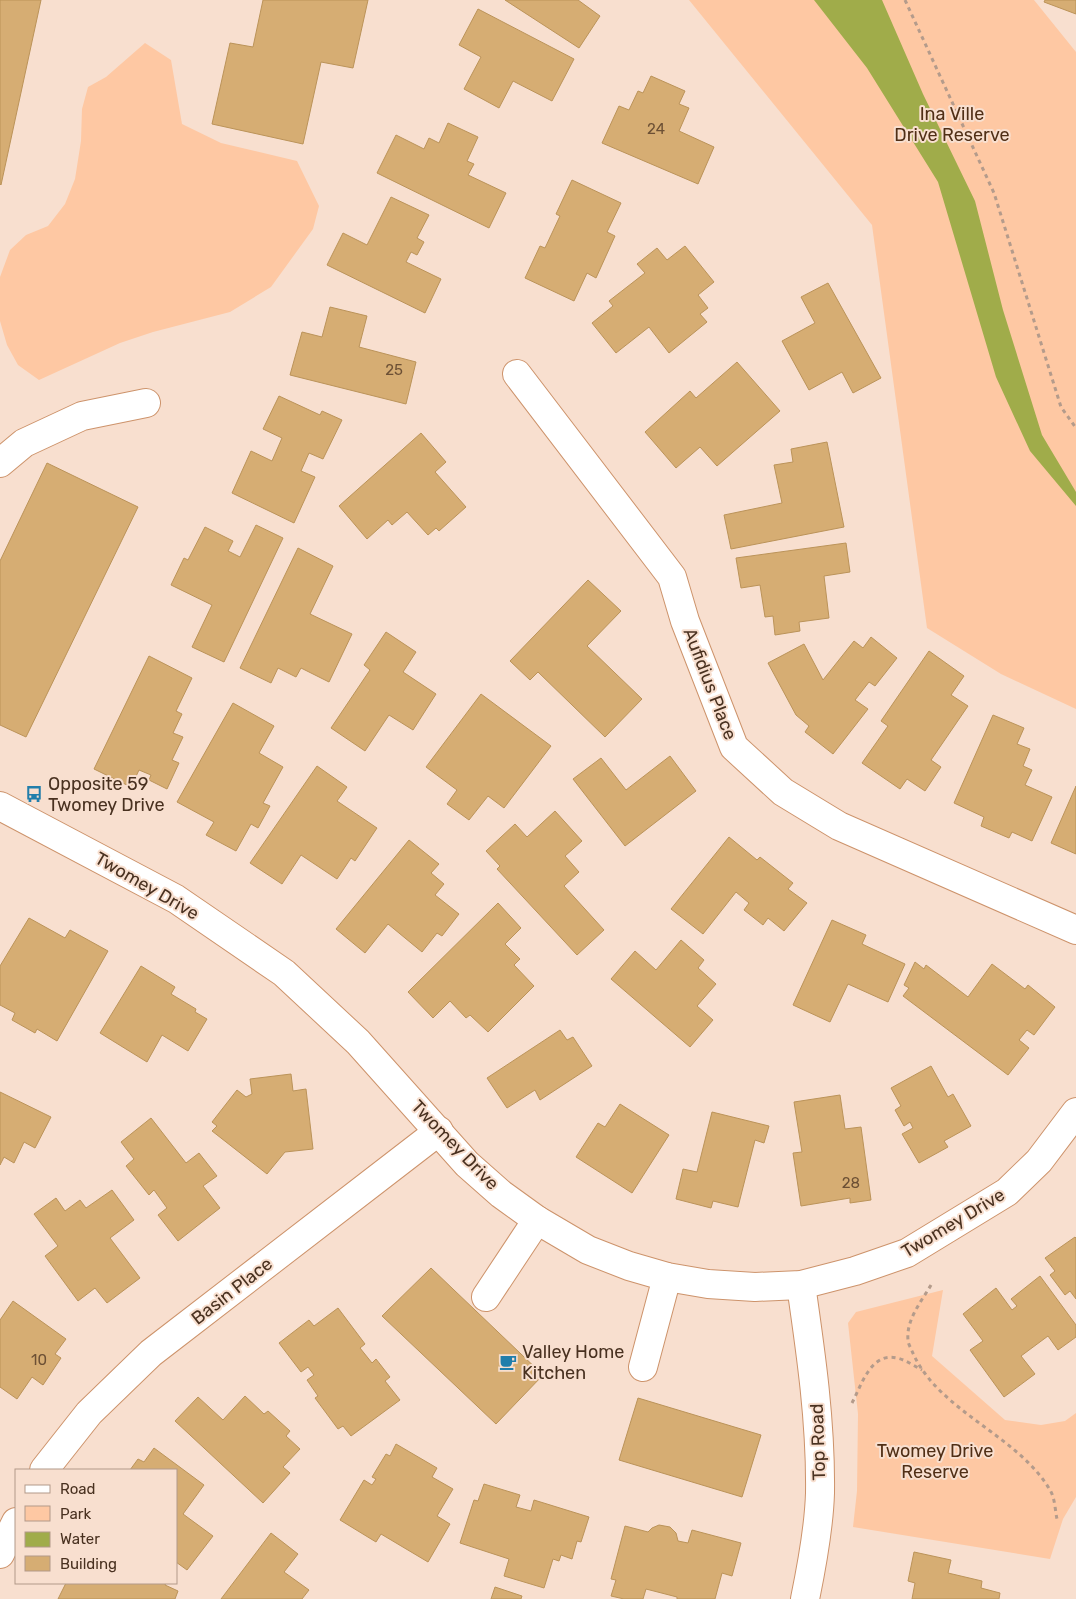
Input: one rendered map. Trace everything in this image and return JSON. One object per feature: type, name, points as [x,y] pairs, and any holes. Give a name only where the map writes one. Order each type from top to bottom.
[{"type":"street","name":"Aufidius Place","points":[[517,374],[672,578],[685,621],[734,747],[783,792],[839,826],[1076,930]]},
{"type":"street","points":[[0,464],[24,443],[82,416],[146,403]]},
{"type":"street","name":"Twomey Drive","points":[[0,806],[176,899],[284,973],[358,1042],[467,1164],[501,1194],[537,1220],[588,1250],[628,1266],[708,1284],[755,1287],[801,1285],[908,1253],[1007,1192],[1039,1161],[1076,1112]]},
{"type":"street","name":"Basin Place","points":[[45,1469],[89,1413],[152,1354],[439,1131]]},
{"type":"street","points":[[486,1297],[537,1220]]},
{"type":"street","points":[[643,1367],[667,1276]]},
{"type":"street","name":"Top Road","points":[[801,1285],[817,1407],[820,1494],[811,1570],[805,1599]]},
{"type":"street","points":[[0,1554],[15,1524]]},
{"type":"path","points":[[906,0],[994,193],[1061,407],[1076,428]]},
{"type":"path","points":[[931,1285],[909,1323],[908,1342],[922,1370],[941,1392],[1029,1463],[1051,1491],[1058,1519]]},
{"type":"path","points":[[852,1403],[873,1364],[885,1356],[899,1358],[922,1370]]},
{"type":"green space","name":"Ina Ville Drive Reserve","points":[[689,0],[1034,0],[1076,52],[1076,709],[1001,674],[927,628],[872,225]]},
{"type":"green space","points":[[145,43],[171,60],[182,124],[221,143],[297,161],[319,206],[313,229],[271,287],[230,312],[153,332],[120,343],[39,380],[18,365],[7,345],[0,321],[0,277],[10,250],[26,235],[48,226],[65,204],[75,179],[81,141],[82,109],[88,87],[106,77]]},
{"type":"green space","name":"Twomey Drive Reserve","points":[[943,1290],[932,1356],[1005,1420],[1041,1425],[1065,1421],[1076,1413],[1076,1497],[1063,1519],[1050,1559],[853,1527],[857,1491],[858,1414],[848,1323],[856,1312]]},
{"type":"water","points":[[814,0],[882,0],[923,94],[975,201],[1003,310],[1042,435],[1076,492],[1076,506],[1030,451],[996,377],[938,182],[867,68]]},
{"type":"building","points":[[0,0],[41,0],[1,185],[0,184]]},
{"type":"building","points":[[263,0],[368,0],[353,68],[321,62],[303,144],[212,124],[230,43],[253,47]]},
{"type":"building","points":[[505,0],[578,0],[600,16],[579,48]]},
{"type":"building","points":[[1045,0],[1076,0],[1076,14],[1044,2]]},
{"type":"building","points":[[478,9],[574,59],[552,101],[513,81],[499,108],[464,89],[481,57],[459,45]]},
{"type":"building","points":[[651,76],[685,91],[679,104],[689,108],[679,131],[714,147],[698,184],[602,143],[619,106],[629,110],[638,91],[643,93]]},
{"type":"building","points":[[448,123],[478,137],[467,161],[474,164],[468,175],[506,193],[489,228],[377,173],[396,135],[424,149],[429,138],[439,143]]},
{"type":"building","points":[[572,180],[621,203],[607,232],[615,236],[596,278],[587,273],[574,301],[525,278],[540,246],[545,248],[560,216],[556,214]]},
{"type":"building","points":[[391,197],[429,215],[417,238],[424,242],[417,255],[411,252],[406,262],[441,279],[425,313],[327,265],[343,233],[367,245]]},
{"type":"building","points":[[685,246],[714,282],[698,295],[708,308],[700,314],[707,322],[669,353],[649,327],[616,353],[592,323],[613,306],[609,301],[645,273],[637,264],[657,248],[667,260]]},
{"type":"building","points":[[828,283],[881,378],[853,393],[842,372],[809,390],[782,341],[815,323],[801,297]]},
{"type":"building","points":[[330,307],[367,316],[359,347],[416,362],[406,404],[290,375],[302,332],[322,337]]},
{"type":"building","points":[[737,362],[780,411],[717,466],[700,447],[676,468],[645,432],[690,391],[696,398]]},
{"type":"building","points":[[279,396],[320,415],[322,411],[342,420],[323,459],[309,453],[301,471],[315,477],[294,523],[232,493],[251,451],[272,461],[282,438],[263,429]]},
{"type":"building","points":[[421,433],[446,462],[435,472],[466,507],[439,531],[436,528],[428,535],[407,512],[392,525],[388,520],[367,539],[339,506]]},
{"type":"building","points":[[827,442],[844,527],[731,549],[724,515],[782,503],[774,465],[793,462],[791,449]]},
{"type":"building","points":[[47,463],[138,507],[26,737],[0,725],[0,561]]},
{"type":"building","points":[[256,525],[283,538],[224,662],[192,647],[212,605],[171,585],[184,558],[188,560],[205,527],[233,541],[228,551],[240,557]]},
{"type":"building","points":[[846,543],[850,572],[824,576],[829,618],[799,622],[800,631],[775,635],[773,616],[765,617],[760,585],[741,588],[736,558]]},
{"type":"building","points":[[298,548],[333,566],[310,614],[352,634],[329,682],[301,668],[296,677],[278,668],[271,683],[240,668]]},
{"type":"building","points":[[588,580],[621,611],[587,646],[642,699],[605,737],[538,672],[530,680],[510,661]]},
{"type":"building","points":[[386,632],[416,652],[403,672],[436,694],[413,730],[389,715],[365,751],[331,728],[370,670],[364,665]]},
{"type":"building","points":[[871,637],[897,658],[875,686],[869,682],[855,700],[868,709],[833,754],[805,732],[809,726],[796,715],[768,663],[804,644],[823,680],[854,641],[863,648]]},
{"type":"building","points":[[929,651],[964,676],[951,695],[968,706],[931,760],[941,767],[925,791],[907,779],[900,789],[862,763],[888,726],[881,721]]},
{"type":"building","points":[[149,656],[192,678],[176,711],[182,714],[173,733],[183,737],[172,760],[179,763],[167,789],[149,780],[151,775],[139,770],[131,787],[94,769]]},
{"type":"building","points":[[481,694],[551,746],[504,808],[488,796],[469,820],[447,804],[457,790],[426,767]]},
{"type":"building","points":[[233,703],[274,726],[259,753],[283,767],[263,803],[270,806],[258,828],[251,824],[236,851],[206,835],[214,822],[177,802]]},
{"type":"building","points":[[993,715],[1024,728],[1017,744],[1030,749],[1023,766],[1032,770],[1025,785],[1052,797],[1032,841],[1012,832],[1009,838],[981,826],[984,817],[954,803]]},
{"type":"building","points":[[670,756],[696,791],[625,846],[573,779],[601,758],[626,790]]},
{"type":"building","points":[[317,766],[347,787],[337,801],[377,828],[355,861],[351,858],[337,879],[301,855],[282,884],[250,863]]},
{"type":"building","points":[[1076,786],[1076,854],[1051,843]]},
{"type":"building","points":[[555,811],[582,841],[565,856],[579,872],[564,886],[604,930],[577,955],[497,869],[500,866],[486,851],[515,824],[527,837]]},
{"type":"building","points":[[729,837],[757,860],[760,857],[793,883],[788,889],[807,903],[784,931],[768,918],[763,925],[744,910],[749,903],[736,892],[703,934],[671,909]]},
{"type":"building","points":[[409,840],[439,864],[431,873],[444,884],[435,895],[459,914],[442,936],[437,933],[422,952],[388,924],[365,953],[336,929]]},
{"type":"building","points":[[498,903],[521,928],[505,944],[520,959],[514,965],[534,986],[488,1032],[470,1015],[466,1018],[450,1001],[433,1018],[408,992]]},
{"type":"building","points":[[29,918],[65,938],[70,930],[108,951],[57,1041],[37,1029],[35,1033],[12,1020],[15,1013],[0,1005],[0,966]]},
{"type":"building","points":[[832,920],[866,935],[862,944],[905,964],[888,1002],[848,984],[830,1022],[793,1005]]},
{"type":"building","points":[[681,940],[704,960],[698,968],[716,984],[697,1006],[713,1020],[690,1047],[611,979],[635,951],[656,970]]},
{"type":"building","points":[[915,962],[924,969],[926,965],[968,997],[992,964],[1025,989],[1028,985],[1055,1007],[1034,1035],[1027,1030],[1019,1040],[1029,1048],[1008,1075],[903,996],[909,988],[904,985]]},
{"type":"building","points":[[141,966],[175,987],[171,994],[196,1009],[195,1012],[207,1019],[188,1051],[162,1035],[147,1062],[100,1033]]},
{"type":"building","points":[[560,1030],[567,1040],[573,1037],[592,1066],[540,1100],[535,1090],[507,1108],[487,1078]]},
{"type":"building","points":[[931,1066],[948,1097],[953,1094],[971,1126],[944,1141],[948,1147],[919,1163],[902,1134],[913,1128],[910,1122],[904,1126],[895,1110],[901,1106],[891,1088]]},
{"type":"building","points":[[291,1074],[293,1091],[306,1089],[313,1149],[285,1152],[267,1174],[212,1131],[217,1126],[212,1122],[237,1090],[246,1097],[252,1094],[250,1079]]},
{"type":"building","points":[[0,1092],[51,1117],[35,1148],[24,1142],[14,1163],[4,1157],[0,1165]]},
{"type":"building","points":[[840,1095],[845,1129],[861,1127],[871,1200],[850,1203],[850,1198],[801,1206],[793,1153],[802,1152],[794,1102]]},
{"type":"building","points":[[620,1104],[669,1135],[632,1193],[576,1157],[598,1123],[605,1127]]},
{"type":"building","points":[[712,1112],[769,1126],[764,1143],[755,1140],[738,1207],[713,1201],[711,1208],[676,1199],[683,1169],[697,1172]]},
{"type":"building","points":[[151,1118],[186,1163],[199,1153],[217,1176],[203,1186],[220,1208],[178,1241],[158,1215],[167,1208],[154,1190],[149,1195],[126,1166],[134,1159],[121,1142]]},
{"type":"building","points":[[112,1190],[134,1220],[110,1238],[140,1278],[107,1303],[95,1288],[78,1301],[45,1256],[58,1246],[34,1214],[56,1198],[65,1211],[80,1200],[86,1208]]},
{"type":"building","points":[[1075,1237],[1076,1299],[1070,1291],[1065,1295],[1050,1275],[1055,1271],[1045,1258]]},
{"type":"building","points":[[431,1268],[543,1375],[496,1424],[382,1316]]},
{"type":"building","points":[[1040,1276],[1076,1325],[1076,1337],[1058,1350],[1048,1336],[1021,1356],[1035,1374],[1004,1397],[970,1350],[983,1341],[963,1314],[996,1288],[1012,1310],[1017,1306],[1011,1299]]},
{"type":"building","points":[[13,1301],[66,1339],[55,1354],[61,1358],[43,1385],[32,1377],[17,1399],[0,1387],[0,1320]]},
{"type":"building","points":[[338,1308],[365,1344],[360,1348],[372,1363],[376,1359],[390,1377],[385,1381],[400,1400],[351,1436],[343,1426],[338,1429],[315,1398],[318,1396],[307,1380],[314,1375],[308,1367],[301,1372],[279,1343],[309,1320],[314,1326]]},
{"type":"building","points":[[245,1396],[264,1414],[268,1411],[290,1431],[286,1436],[300,1449],[283,1467],[290,1473],[263,1503],[175,1421],[198,1397],[223,1420]]},
{"type":"building","points":[[638,1398],[761,1435],[742,1497],[619,1460]]},
{"type":"building","points":[[396,1444],[437,1468],[432,1477],[453,1489],[437,1516],[450,1524],[428,1562],[381,1534],[376,1542],[340,1520],[364,1480],[372,1485],[376,1479],[372,1477],[386,1454],[390,1456]]},
{"type":"building","points":[[154,1448],[204,1485],[183,1514],[213,1536],[187,1570],[178,1563],[178,1469],[131,1469],[138,1459],[144,1462]]},
{"type":"building","points":[[484,1484],[520,1495],[516,1507],[531,1511],[534,1500],[589,1517],[581,1542],[577,1541],[572,1559],[561,1555],[559,1561],[553,1559],[544,1588],[504,1576],[509,1559],[460,1543],[474,1500],[478,1501]]},
{"type":"building","points":[[659,1525],[670,1527],[676,1533],[678,1541],[688,1543],[692,1530],[741,1543],[732,1576],[722,1573],[715,1599],[677,1599],[677,1597],[646,1589],[643,1599],[624,1599],[611,1596],[616,1580],[611,1579],[625,1526],[648,1532]]},
{"type":"building","points":[[271,1533],[298,1554],[284,1572],[309,1590],[302,1599],[221,1599]]},
{"type":"building","points":[[914,1552],[951,1560],[948,1573],[982,1581],[981,1588],[1000,1593],[999,1599],[912,1599],[915,1583],[908,1581]]},
{"type":"building","points":[[66,1584],[166,1584],[178,1591],[175,1599],[58,1599]]},
{"type":"building","points":[[495,1587],[522,1596],[521,1599],[491,1599]]},
{"type":"place","name":"Opposite 59 Twomey Drive","points":[[34,794]]},
{"type":"place","name":"Valley Home Kitchen","points":[[508,1362]]}]
